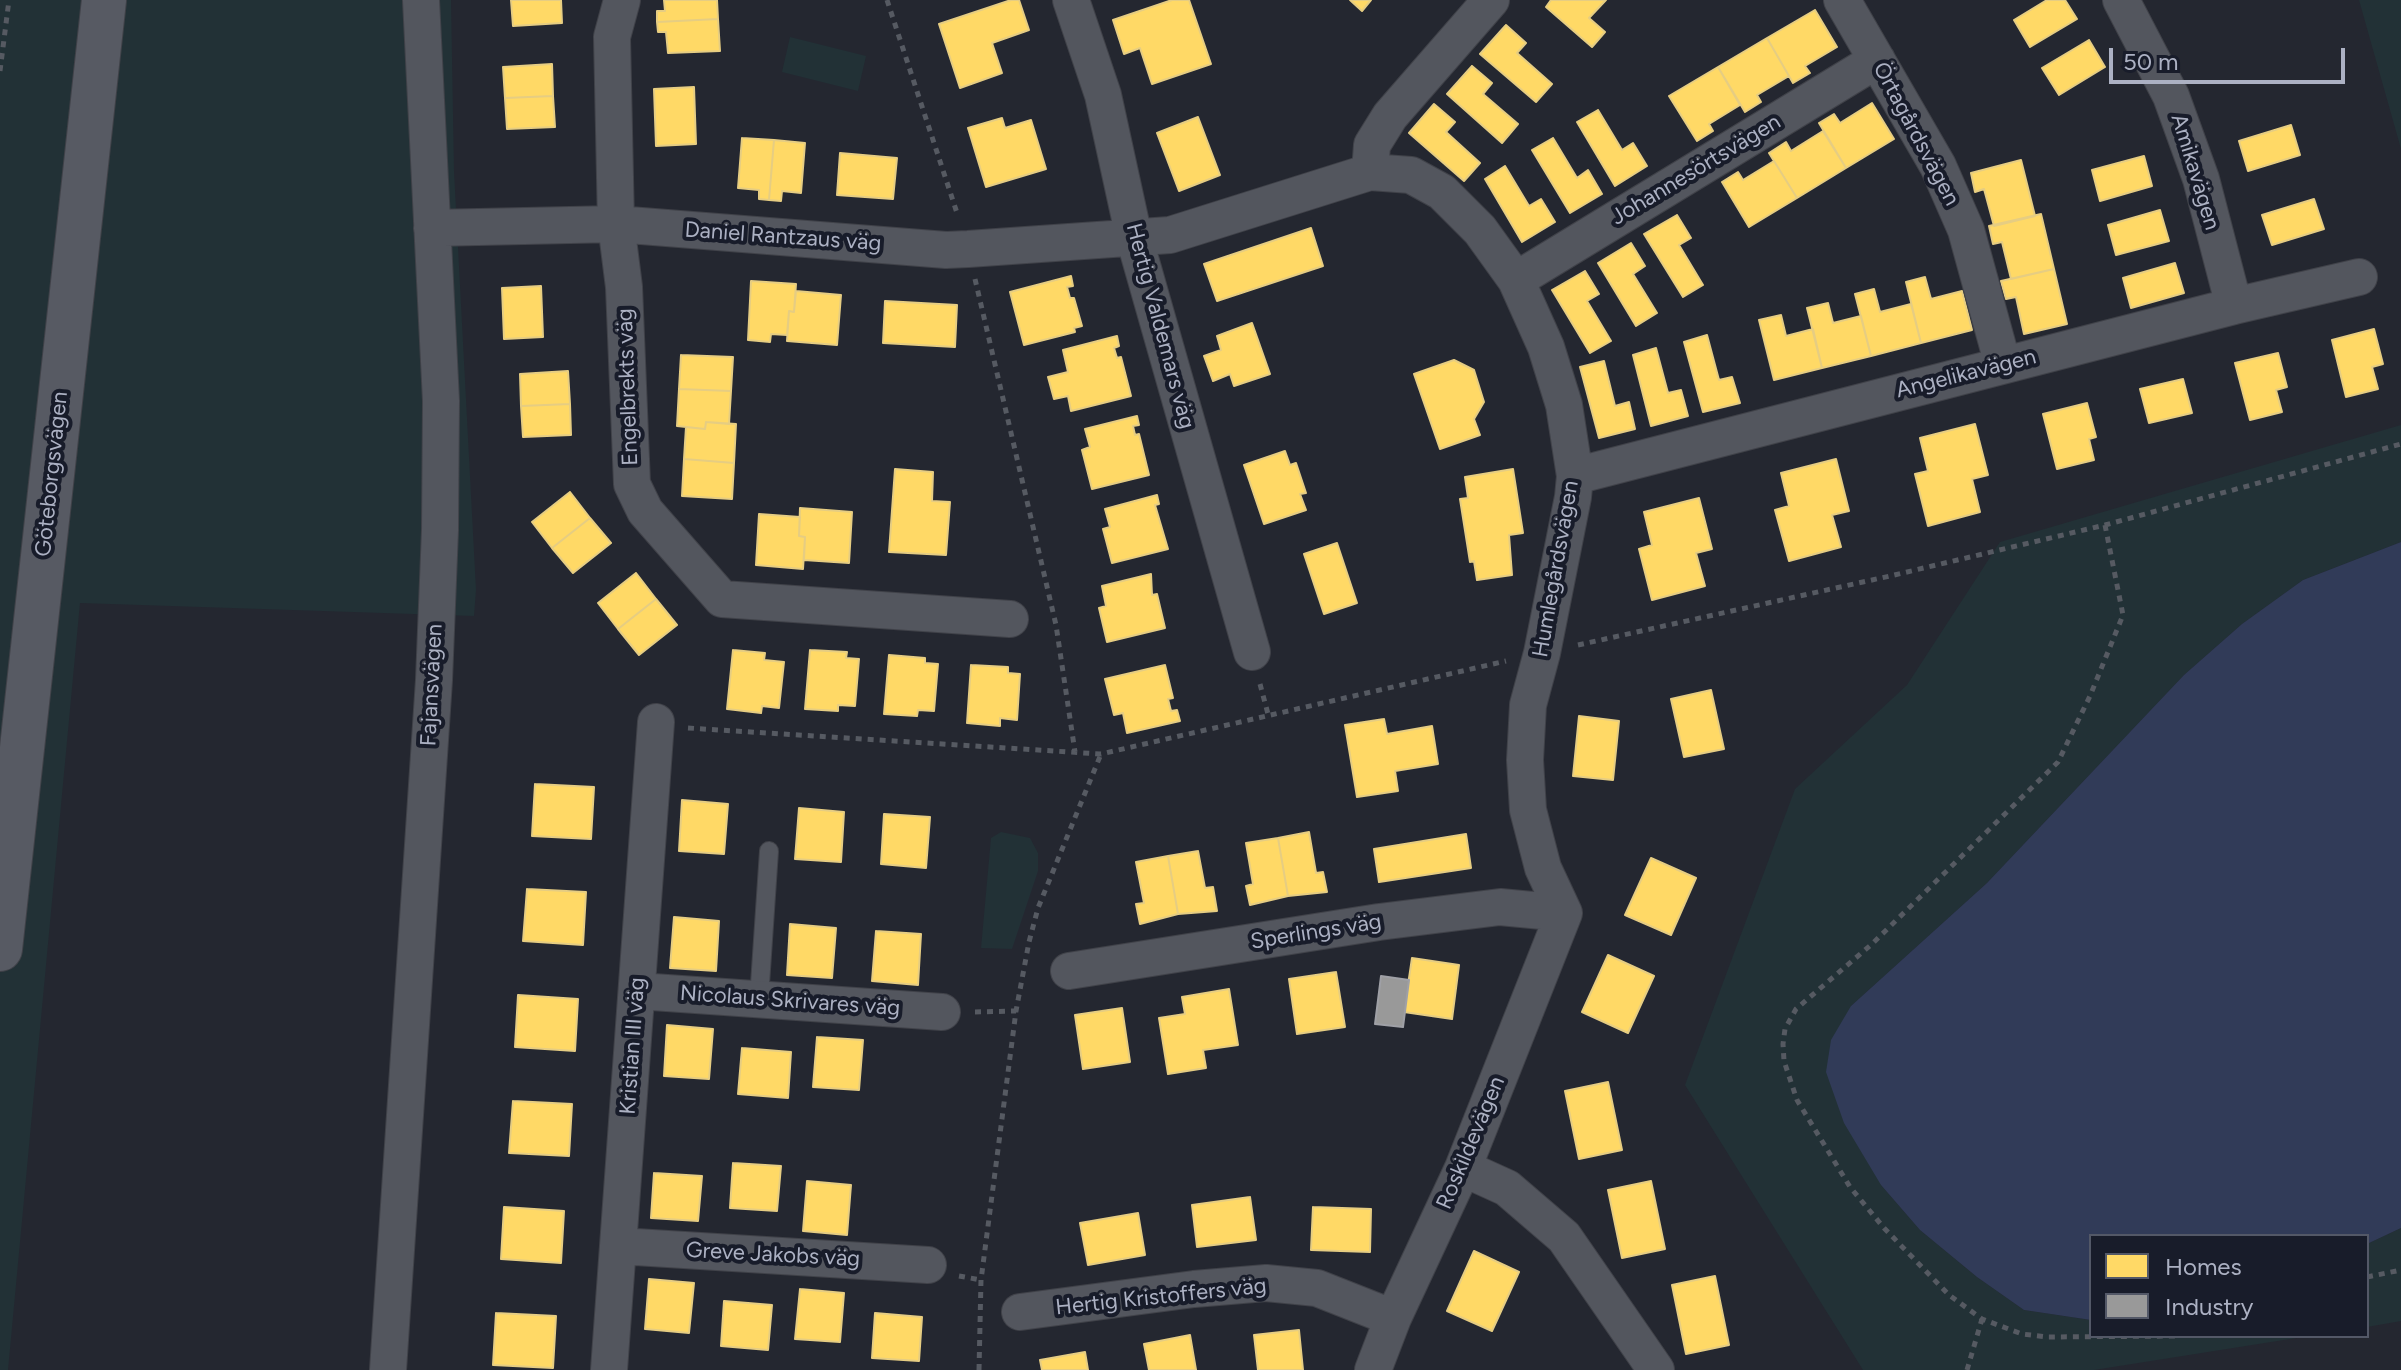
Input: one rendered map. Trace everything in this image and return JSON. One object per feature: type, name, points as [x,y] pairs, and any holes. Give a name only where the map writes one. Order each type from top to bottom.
[{"type":"main road","name":"Göteborgsvägen","points":[[0,949],[104,0]]},
{"type":"street","name":"Fajansvägen","points":[[388,1370],[434,680],[440,530],[441,401],[421,0]]},
{"type":"street","name":"Engelbrekts väg","points":[[622,0],[612,37],[616,224],[624,287],[632,484],[645,511],[722,599],[1010,619]]},
{"type":"street","name":"Hertig Valdemars väg","points":[[1071,0],[1103,95],[1134,237],[1252,652]]},
{"type":"street","points":[[1370,172],[1372,145],[1390,116],[1491,0]]},
{"type":"street","name":"Örtagårdsvägen","points":[[1842,0],[1938,166],[1966,230],[2003,365]]},
{"type":"street","name":"Amikavägen","points":[[2121,0],[2135,22],[2176,110],[2201,179],[2234,306]]},
{"type":"street","name":"Johannesörtsvägen","points":[[1516,280],[1877,60]]},
{"type":"street","name":"Humlegårdsvägen","points":[[1134,237],[1170,235],[1370,172],[1411,175],[1442,192],[1480,230],[1516,280],[1546,347],[1559,390],[1575,476],[1559,573],[1528,705],[1525,760],[1528,810],[1543,868],[1564,913]]},
{"type":"street","name":"Daniel Rantzaus väg","points":[[432,228],[616,224],[946,250],[1134,237]]},
{"type":"street","name":"Angelikavägen","points":[[1575,476],[2234,306],[2359,277]]},
{"type":"street","name":"Kristian III väg","points":[[609,1370],[656,722]]},
{"type":"street","name":"Sperlings väg","points":[[1069,971],[1379,922],[1500,907],[1564,913]]},
{"type":"street","name":"Roskildevägen","points":[[1373,1370],[1393,1318],[1463,1168],[1564,913]]},
{"type":"street","name":"Nicolaus Skrivares väg","points":[[638,991],[942,1012]]},
{"type":"street","points":[[1463,1168],[1507,1188],[1564,1237],[1656,1370]]},
{"type":"street","name":"Greve Jakobs väg","points":[[619,1246],[928,1265]]},
{"type":"street","name":"Hertig Kristoffers väg","points":[[1020,1312],[1194,1289],[1266,1283],[1317,1288],[1393,1318]]},
{"type":"lane","points":[[759,999],[769,851]]},
{"type":"path","points":[[0,71],[9,0]]},
{"type":"path","points":[[887,0],[968,249],[1056,625],[1075,752]]},
{"type":"path","points":[[2089,1337],[2022,1334],[1982,1319],[1949,1295],[1920,1267],[1850,1187],[1797,1100],[1784,1061],[1785,1029],[1796,1009],[1872,944],[2058,762],[2090,696],[2123,615],[2105,525]]},
{"type":"path","points":[[979,1370],[981,1280],[1016,1011],[1038,908],[1101,754]]},
{"type":"path","points":[[942,1012],[1016,1011]]},
{"type":"path","points":[[2369,1277],[2401,1270]]},
{"type":"path","points":[[1967,1370],[1982,1319]]},
{"type":"shaded area","points":[[0,0],[451,0],[454,171],[476,590],[474,616],[80,603],[8,1370],[0,1370]]},
{"type":"shaded area","points":[[2359,0],[2401,0],[2401,149]]},
{"type":"shaded area","points":[[790,37],[866,56],[858,91],[782,72]]},
{"type":"shaded area","points":[[2401,425],[2401,542],[2303,580],[2242,624],[2184,675],[1987,883],[1851,1006],[1881,1185],[1920,1230],[1977,1277],[2024,1310],[2089,1320],[2089,1338],[2296,1338],[2094,1370],[1863,1370],[1685,1085],[1795,789],[1907,685],[2000,542]]},
{"type":"shaded area","points":[[1001,832],[1030,838],[1038,853],[1038,871],[1012,949],[981,948],[991,838]]},
{"type":"shaded area","points":[[2401,1228],[2401,1321],[2369,1327],[2369,1243]]},
{"type":"water","points":[[2401,542],[2401,1228],[2369,1243],[2369,1234],[2089,1234],[2089,1320],[2024,1310],[1977,1277],[1920,1230],[1881,1185],[1844,1123],[1826,1072],[1831,1040],[1851,1006],[1987,883],[2184,675],[2242,624],[2303,580]]},
{"type":"building: Homes","points":[[511,0],[561,0],[562,23],[513,26]]},
{"type":"building: Homes","points":[[664,0],[717,0],[718,19],[657,22],[657,11],[665,11]]},
{"type":"building: Homes","points":[[1019,0],[1029,30],[992,43],[1002,73],[960,88],[939,24]]},
{"type":"building: Homes","points":[[1172,0],[1189,0],[1211,64],[1152,84],[1140,48],[1124,54],[1113,20]]},
{"type":"building: Homes","points":[[1350,0],[1371,0],[1362,11]]},
{"type":"building: Homes","points":[[1551,0],[1606,0],[1589,18],[1605,32],[1592,47],[1546,7]]},
{"type":"building: Homes","points":[[2047,0],[2065,0],[2077,19],[2030,47],[2014,20]]},
{"type":"building: Homes","points":[[1815,10],[1837,47],[1805,66],[1810,73],[1793,83],[1767,38]]},
{"type":"building: Homes","points":[[718,19],[720,51],[668,53],[666,32],[658,32],[657,22]]},
{"type":"building: Homes","points":[[1506,25],[1526,43],[1517,53],[1552,84],[1536,102],[1480,54]]},
{"type":"building: Homes","points":[[1767,38],[1789,76],[1757,95],[1761,102],[1745,112],[1718,67]]},
{"type":"building: Homes","points":[[2089,40],[2105,67],[2059,95],[2042,68]]},
{"type":"building: Homes","points":[[552,64],[553,96],[505,98],[503,67]]},
{"type":"building: Homes","points":[[1472,66],[1492,83],[1483,94],[1518,124],[1502,143],[1447,94]]},
{"type":"building: Homes","points":[[1718,67],[1740,105],[1709,124],[1713,131],[1697,141],[1669,96]]},
{"type":"building: Homes","points":[[694,87],[696,144],[656,146],[654,89]]},
{"type":"building: Homes","points":[[553,96],[555,127],[507,129],[505,98]]},
{"type":"building: Homes","points":[[1872,103],[1894,139],[1846,168],[1819,123],[1834,114],[1840,123]]},
{"type":"building: Homes","points":[[1434,104],[1455,122],[1446,132],[1480,163],[1464,181],[1409,133]]},
{"type":"building: Homes","points":[[1598,110],[1622,150],[1633,143],[1647,166],[1615,186],[1577,122]]},
{"type":"building: Homes","points":[[1198,117],[1220,175],[1179,191],[1157,133]]},
{"type":"building: Homes","points":[[1002,118],[1005,128],[1031,120],[1046,169],[986,187],[968,128]]},
{"type":"building: Homes","points":[[2291,125],[2300,155],[2248,171],[2239,141]]},
{"type":"building: Homes","points":[[1823,131],[1846,168],[1797,198],[1769,153],[1786,142],[1791,151]]},
{"type":"building: Homes","points":[[742,138],[774,140],[769,200],[759,199],[759,190],[738,188]]},
{"type":"building: Homes","points":[[1553,138],[1577,178],[1588,170],[1602,194],[1570,213],[1532,150]]},
{"type":"building: Homes","points":[[774,140],[805,143],[801,193],[782,191],[781,201],[769,200]]},
{"type":"building: Homes","points":[[840,153],[897,158],[893,199],[837,195]]},
{"type":"building: Homes","points":[[2144,156],[2152,186],[2100,201],[2092,170]]},
{"type":"building: Homes","points":[[2021,160],[2035,216],[1994,226],[1984,189],[1975,192],[1971,173]]},
{"type":"building: Homes","points":[[1774,161],[1797,198],[1749,227],[1722,182],[1738,172],[1743,180]]},
{"type":"building: Homes","points":[[1505,166],[1529,206],[1541,199],[1555,222],[1522,242],[1485,179]]},
{"type":"building: Homes","points":[[2314,199],[2324,229],[2272,245],[2262,215]]},
{"type":"building: Homes","points":[[2160,210],[2169,241],[2116,255],[2108,225]]},
{"type":"building: Homes","points":[[2041,214],[2054,269],[2011,279],[2002,242],[1993,244],[1989,226]]},
{"type":"building: Homes","points":[[1677,215],[1691,238],[1679,245],[1703,285],[1683,297],[1644,234]]},
{"type":"building: Homes","points":[[1311,228],[1323,266],[1217,301],[1204,264]]},
{"type":"building: Homes","points":[[1631,243],[1645,266],[1633,274],[1657,313],[1636,326],[1598,263]]},
{"type":"building: Homes","points":[[2175,263],[2184,293],[2131,308],[2123,278]]},
{"type":"building: Homes","points":[[2054,269],[2067,324],[2024,334],[2016,297],[2006,299],[2001,281]]},
{"type":"building: Homes","points":[[1585,271],[1599,294],[1587,301],[1611,341],[1590,353],[1552,290]]},
{"type":"building: Homes","points":[[1071,276],[1073,286],[1067,287],[1070,298],[1074,298],[1082,326],[1074,328],[1075,332],[1024,345],[1010,292]]},
{"type":"building: Homes","points":[[1925,277],[1931,299],[1962,291],[1972,330],[1921,343],[1906,282]]},
{"type":"building: Homes","points":[[751,281],[796,284],[794,312],[789,311],[787,335],[771,334],[770,342],[748,340]]},
{"type":"building: Homes","points":[[541,286],[543,337],[504,339],[502,288]]},
{"type":"building: Homes","points":[[1874,289],[1880,312],[1911,304],[1921,343],[1871,356],[1855,294]]},
{"type":"building: Homes","points":[[796,291],[841,295],[837,345],[787,341],[789,311],[794,312]]},
{"type":"building: Homes","points":[[885,301],[957,305],[955,347],[883,343]]},
{"type":"building: Homes","points":[[1828,303],[1833,323],[1861,316],[1871,356],[1822,368],[1807,308]]},
{"type":"building: Homes","points":[[1781,315],[1786,336],[1813,329],[1822,368],[1774,380],[1759,320]]},
{"type":"building: Homes","points":[[1252,323],[1270,374],[1234,386],[1230,374],[1213,381],[1204,356],[1221,350],[1217,336]]},
{"type":"building: Homes","points":[[2374,329],[2383,364],[2372,367],[2378,389],[2346,397],[2332,340]]},
{"type":"building: Homes","points":[[1707,335],[1719,380],[1732,377],[1740,403],[1703,412],[1684,342]]},
{"type":"building: Homes","points":[[1117,336],[1119,346],[1114,348],[1117,358],[1121,357],[1131,396],[1071,411],[1068,396],[1054,399],[1048,377],[1068,372],[1063,350]]},
{"type":"building: Homes","points":[[1656,348],[1668,393],[1681,390],[1688,416],[1651,426],[1633,355]]},
{"type":"building: Homes","points":[[2278,353],[2287,387],[2276,390],[2282,412],[2250,420],[2235,363]]},
{"type":"building: Homes","points":[[681,355],[733,357],[731,391],[679,389]]},
{"type":"building: Homes","points":[[1454,360],[1474,370],[1484,402],[1474,419],[1480,435],[1440,449],[1414,374]]},
{"type":"building: Homes","points":[[1604,361],[1615,406],[1629,402],[1635,429],[1599,438],[1580,367]]},
{"type":"building: Homes","points":[[568,371],[570,404],[521,406],[520,374]]},
{"type":"building: Homes","points":[[2183,379],[2192,413],[2149,423],[2140,389]]},
{"type":"building: Homes","points":[[679,389],[731,391],[729,424],[706,422],[705,429],[677,426]]},
{"type":"building: Homes","points":[[2087,403],[2096,437],[2089,439],[2094,460],[2057,469],[2043,414]]},
{"type":"building: Homes","points":[[570,404],[571,435],[523,437],[521,406]]},
{"type":"building: Homes","points":[[1137,416],[1139,425],[1133,426],[1135,435],[1139,434],[1149,475],[1092,489],[1082,450],[1090,447],[1085,429]]},
{"type":"building: Homes","points":[[706,422],[736,424],[734,463],[684,459],[686,427],[705,429]]},
{"type":"building: Homes","points":[[1975,424],[1988,475],[1972,479],[1980,512],[1928,526],[1915,474],[1928,471],[1920,438]]},
{"type":"building: Homes","points":[[1285,451],[1290,465],[1296,463],[1306,493],[1300,494],[1306,510],[1264,524],[1244,465]]},
{"type":"building: Homes","points":[[684,459],[734,463],[732,499],[682,496]]},
{"type":"building: Homes","points":[[1836,459],[1849,511],[1832,515],[1841,547],[1789,561],[1775,510],[1789,506],[1781,473]]},
{"type":"building: Homes","points":[[895,469],[933,472],[932,501],[950,502],[946,555],[889,552]]},
{"type":"building: Homes","points":[[1513,469],[1523,533],[1509,535],[1512,575],[1477,580],[1474,561],[1470,562],[1460,499],[1468,498],[1465,477]]},
{"type":"building: Homes","points":[[570,492],[590,518],[552,548],[532,522]]},
{"type":"building: Homes","points":[[1157,495],[1159,504],[1155,505],[1168,549],[1112,563],[1103,529],[1110,527],[1105,509]]},
{"type":"building: Homes","points":[[1699,498],[1712,549],[1696,553],[1705,586],[1652,600],[1639,549],[1652,545],[1644,512]]},
{"type":"building: Homes","points":[[800,508],[852,512],[849,563],[804,560],[805,537],[799,536]]},
{"type":"building: Homes","points":[[759,514],[800,517],[799,536],[805,537],[803,569],[756,565]]},
{"type":"building: Homes","points":[[590,518],[611,543],[573,573],[552,548]]},
{"type":"building: Homes","points":[[1337,543],[1357,603],[1324,614],[1304,554]]},
{"type":"building: Homes","points":[[636,573],[656,599],[618,629],[598,603]]},
{"type":"building: Homes","points":[[1151,574],[1152,595],[1157,594],[1165,628],[1107,642],[1099,608],[1106,606],[1102,586]]},
{"type":"building: Homes","points":[[656,599],[677,625],[639,655],[618,629]]},
{"type":"building: Homes","points":[[733,650],[765,653],[764,660],[784,662],[779,708],[762,706],[761,713],[727,709]]},
{"type":"building: Homes","points":[[810,650],[847,652],[846,658],[859,659],[855,706],[838,705],[838,711],[805,709]]},
{"type":"building: Homes","points":[[889,655],[925,658],[925,663],[938,664],[934,711],[918,710],[917,716],[884,714]]},
{"type":"building: Homes","points":[[971,665],[1008,667],[1008,673],[1020,674],[1017,720],[1000,718],[1000,726],[967,723]]},
{"type":"building: Homes","points":[[1165,665],[1173,698],[1168,699],[1171,711],[1177,710],[1180,721],[1127,733],[1123,713],[1114,715],[1105,679]]},
{"type":"building: Homes","points":[[1711,690],[1724,749],[1684,757],[1671,699]]},
{"type":"building: Homes","points":[[1579,716],[1619,721],[1613,780],[1573,776]]},
{"type":"building: Homes","points":[[1384,719],[1387,734],[1432,726],[1438,764],[1395,771],[1398,791],[1357,797],[1345,725]]},
{"type":"building: Homes","points":[[535,784],[594,787],[591,839],[532,836]]},
{"type":"building: Homes","points":[[682,800],[728,804],[724,854],[679,851]]},
{"type":"building: Homes","points":[[799,808],[844,812],[841,862],[795,859]]},
{"type":"building: Homes","points":[[884,814],[930,817],[926,868],[881,864]]},
{"type":"building: Homes","points":[[1309,832],[1316,873],[1323,872],[1327,892],[1288,896],[1278,838]]},
{"type":"building: Homes","points":[[1466,834],[1471,868],[1379,882],[1374,849]]},
{"type":"building: Homes","points":[[1278,838],[1288,896],[1250,905],[1246,886],[1253,884],[1246,843]]},
{"type":"building: Homes","points":[[1198,851],[1205,888],[1213,887],[1217,911],[1178,914],[1168,856]]},
{"type":"building: Homes","points":[[1168,856],[1178,914],[1140,924],[1136,904],[1144,903],[1136,862]]},
{"type":"building: Homes","points":[[1651,858],[1696,878],[1671,935],[1625,915]]},
{"type":"building: Homes","points":[[527,889],[586,892],[583,945],[523,941]]},
{"type":"building: Homes","points":[[674,917],[719,921],[716,971],[670,968]]},
{"type":"building: Homes","points":[[790,924],[836,928],[832,978],[787,975]]},
{"type":"building: Homes","points":[[876,931],[921,934],[918,985],[872,981]]},
{"type":"building: Homes","points":[[1608,955],[1654,976],[1628,1033],[1582,1012]]},
{"type":"building: Homes","points":[[1412,958],[1459,965],[1452,1019],[1404,1012]]},
{"type":"building: Homes","points":[[1336,972],[1345,1027],[1297,1034],[1289,979]]},
{"type":"building: Homes","points":[[1229,989],[1238,1045],[1203,1050],[1206,1068],[1168,1074],[1159,1018],[1185,1014],[1182,997]]},
{"type":"building: Homes","points":[[518,995],[578,999],[575,1051],[515,1047]]},
{"type":"building: Homes","points":[[1122,1008],[1130,1062],[1083,1069],[1075,1015]]},
{"type":"building: Homes","points":[[667,1025],[713,1029],[709,1079],[664,1076]]},
{"type":"building: Homes","points":[[817,1037],[863,1040],[859,1090],[813,1087]]},
{"type":"building: Homes","points":[[742,1048],[791,1052],[788,1098],[738,1094]]},
{"type":"building: Homes","points":[[1608,1082],[1622,1150],[1579,1159],[1565,1091]]},
{"type":"building: Homes","points":[[513,1101],[572,1104],[569,1156],[509,1153]]},
{"type":"building: Homes","points":[[733,1163],[781,1166],[777,1211],[730,1208]]},
{"type":"building: Homes","points":[[654,1173],[702,1176],[698,1221],[651,1218]]},
{"type":"building: Homes","points":[[807,1181],[851,1185],[847,1235],[803,1231]]},
{"type":"building: Homes","points":[[1651,1181],[1665,1249],[1622,1258],[1608,1190]]},
{"type":"building: Homes","points":[[1250,1197],[1256,1240],[1197,1247],[1192,1205]]},
{"type":"building: Homes","points":[[504,1207],[564,1211],[561,1263],[501,1259]]},
{"type":"building: Homes","points":[[1313,1207],[1371,1209],[1370,1252],[1311,1250]]},
{"type":"building: Homes","points":[[1138,1213],[1145,1255],[1088,1265],[1080,1223]]},
{"type":"building: Homes","points":[[1474,1251],[1519,1272],[1492,1331],[1447,1311]]},
{"type":"building: Homes","points":[[1715,1276],[1729,1345],[1686,1354],[1672,1285]]},
{"type":"building: Homes","points":[[649,1279],[694,1283],[689,1333],[645,1329]]},
{"type":"building: Homes","points":[[800,1289],[844,1293],[840,1342],[795,1339]]},
{"type":"building: Homes","points":[[724,1301],[772,1305],[768,1350],[721,1346]]},
{"type":"building: Homes","points":[[496,1313],[556,1316],[553,1368],[493,1365]]},
{"type":"building: Homes","points":[[875,1313],[922,1317],[919,1361],[872,1358]]},
{"type":"building: Homes","points":[[1299,1330],[1303,1370],[1258,1370],[1254,1335]]},
{"type":"building: Homes","points":[[1190,1335],[1196,1370],[1149,1370],[1144,1344]]},
{"type":"building: Homes","points":[[1085,1352],[1088,1370],[1042,1370],[1040,1360]]},
{"type":"building: Industry","points":[[1381,976],[1409,980],[1403,1027],[1375,1024]]}]
